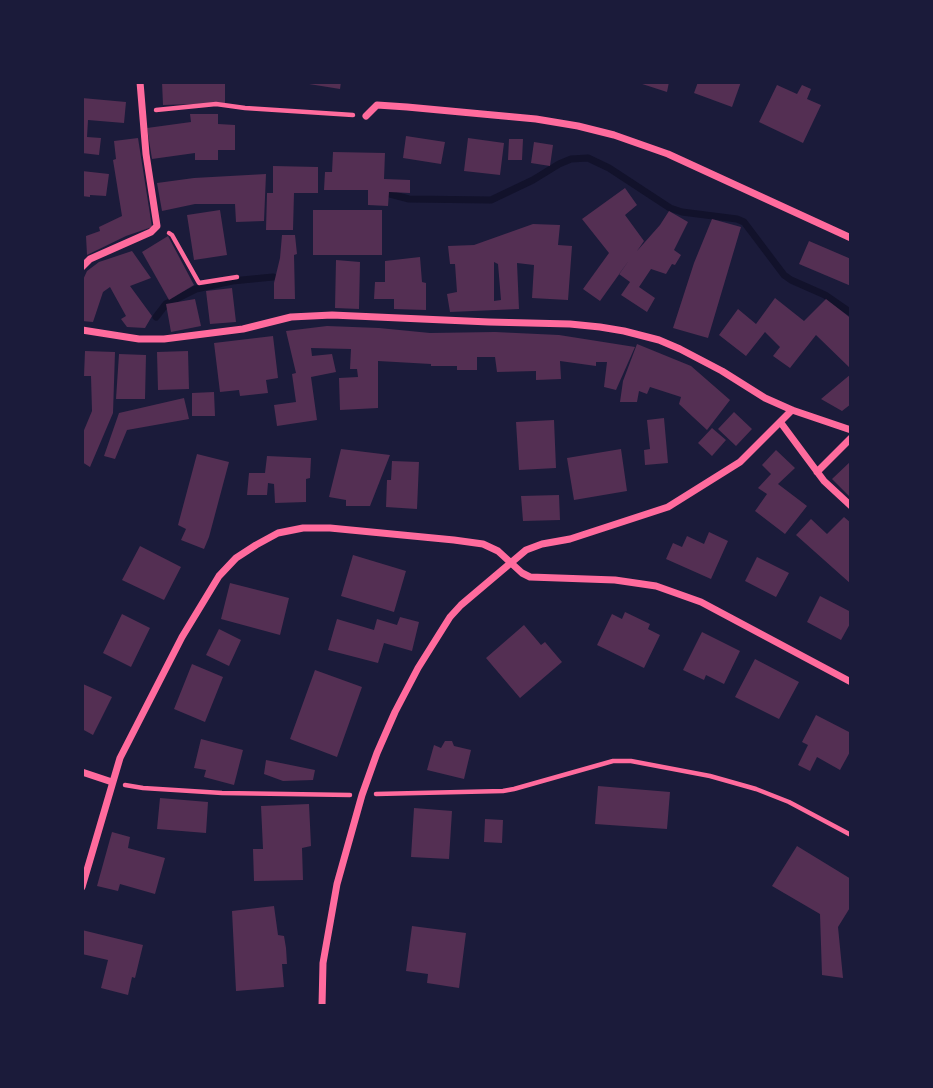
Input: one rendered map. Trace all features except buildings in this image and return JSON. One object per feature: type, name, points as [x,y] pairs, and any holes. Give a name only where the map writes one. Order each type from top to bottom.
[{"type":"street","points":[[82,267],[90,259],[151,232],[158,226],[139,82]]},
{"type":"street","points":[[366,116],[377,105],[407,107],[536,120],[614,135],[667,154],[851,238]]},
{"type":"street","points":[[82,330],[139,339],[164,339],[243,329],[291,317],[332,315],[600,327],[645,336],[680,349],[765,398],[851,430]]},
{"type":"street","points":[[322,1006],[323,963],[337,884],[362,795],[395,712],[418,668],[450,617],[526,550],[570,539],[668,507],[740,462],[792,410]]},
{"type":"street","points":[[781,423],[817,472],[851,506]]},
{"type":"street","points":[[817,472],[851,438]]},
{"type":"street","points":[[82,887],[120,758],[170,660],[219,576],[236,558],[278,534],[303,528],[330,528],[454,540],[483,544],[498,551],[530,577],[638,582],[701,602],[851,682]]},
{"type":"street","points":[[82,772],[112,782]]},
{"type":"path","points":[[141,112],[216,104],[366,116]]},
{"type":"path","points":[[158,226],[172,235],[199,283],[237,277]]},
{"type":"path","points":[[112,782],[143,788],[222,793],[362,795],[502,791],[614,761],[631,761],[710,776],[756,789],[851,835]]},
{"type":"waterway","points":[[390,194],[409,199],[491,200],[559,164],[571,159],[588,158],[609,168],[670,208],[744,222],[784,275],[825,295],[851,313]]},
{"type":"waterway","points":[[156,317],[166,304],[196,289],[232,281],[273,277]]}]
